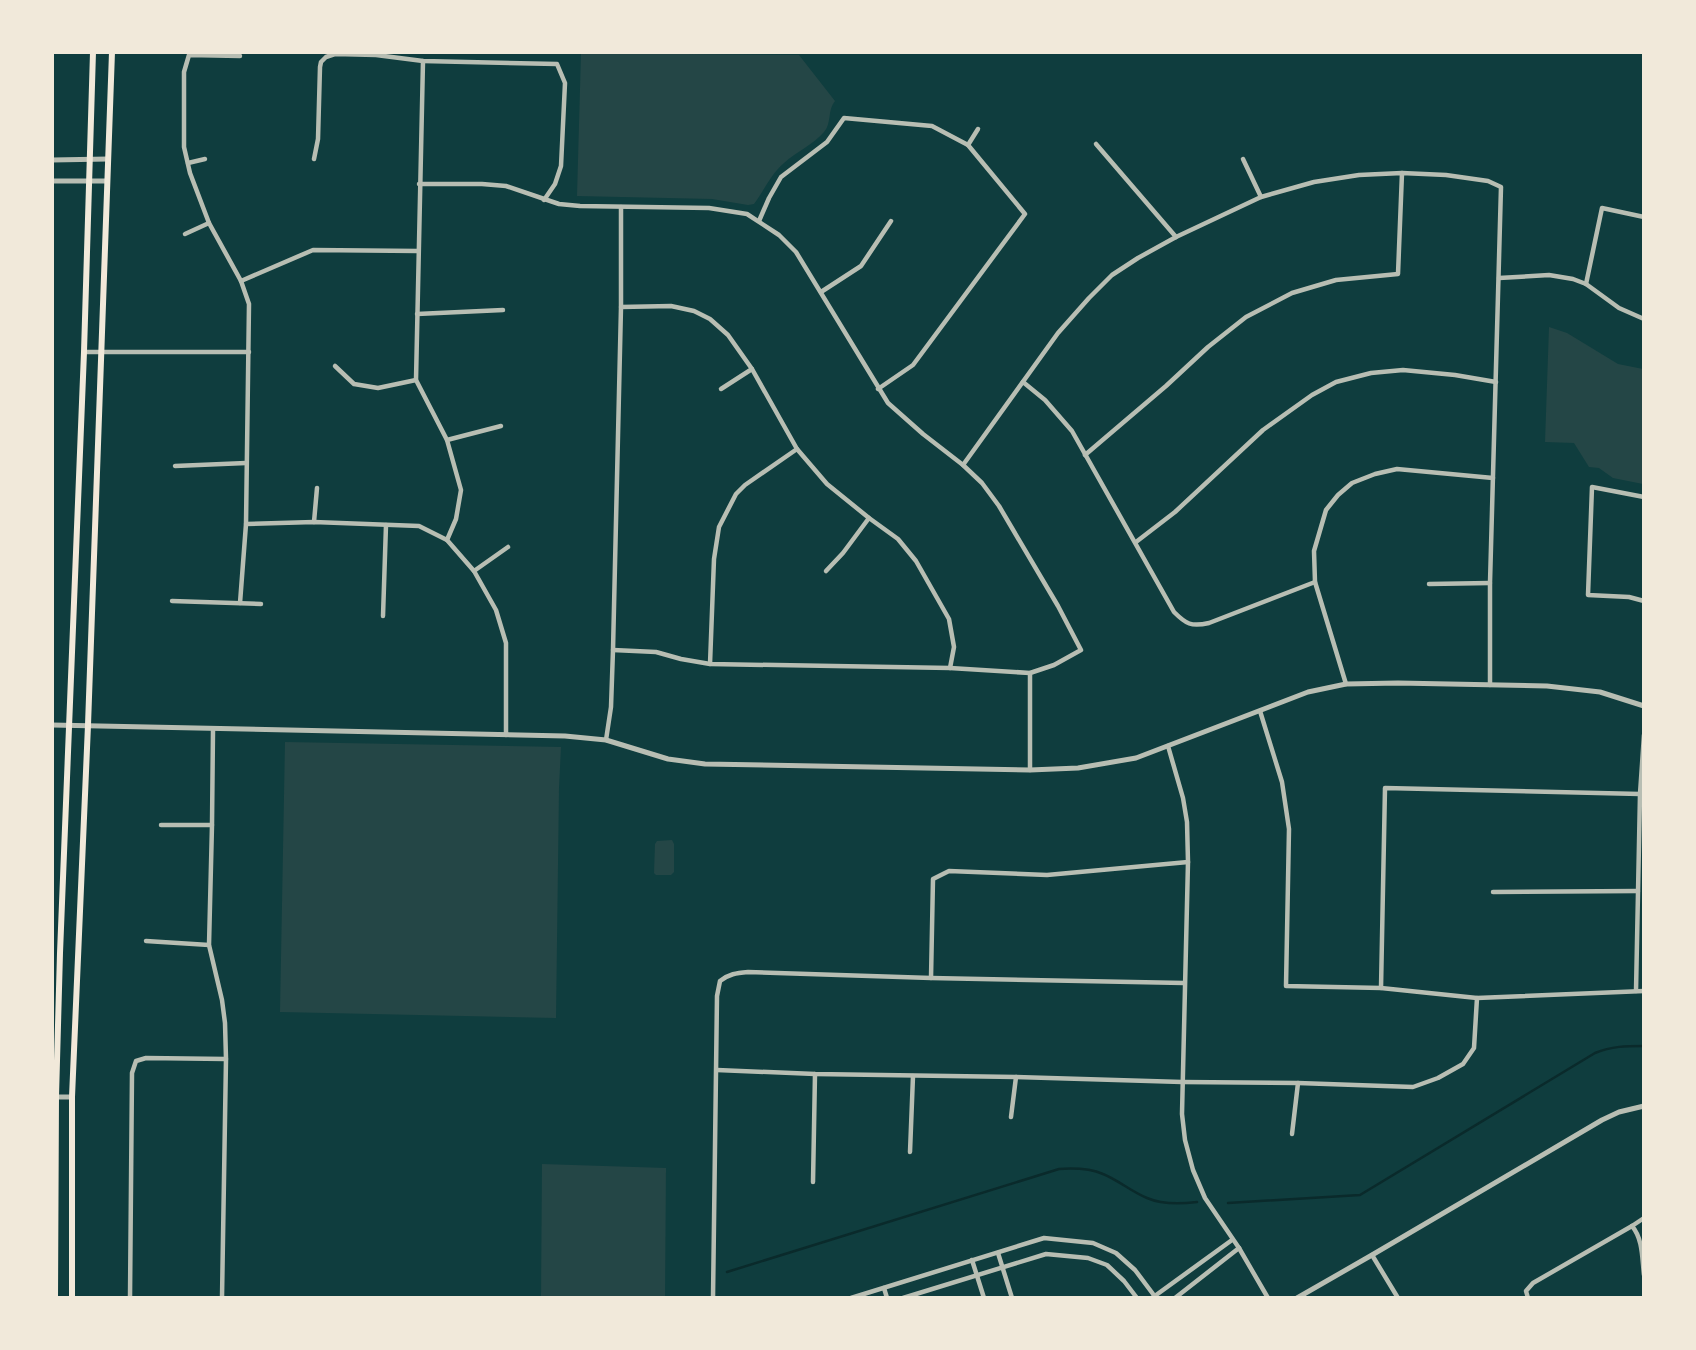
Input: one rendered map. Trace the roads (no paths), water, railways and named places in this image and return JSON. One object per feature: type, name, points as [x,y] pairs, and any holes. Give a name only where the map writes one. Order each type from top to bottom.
[{"type":"main road","points":[[55,1297],[54,1097],[84,352],[93,52]]},
{"type":"main road","points":[[72,1297],[72,1097],[112,52]]},
{"type":"street","points":[[314,159],[318,139],[319,72],[321,62],[330,55],[360,54],[422,61],[557,64],[565,83],[561,166],[555,184],[544,200]]},
{"type":"street","points":[[240,57],[189,55],[184,72],[183,118],[184,147],[188,163],[209,223],[241,281],[248,304],[246,524],[240,603]]},
{"type":"street","points":[[422,61],[416,380],[447,440],[461,490],[456,519],[447,540]]},
{"type":"street","points":[[759,221],[781,177],[827,142],[844,118],[932,126],[968,145],[1025,214],[913,365],[878,389]]},
{"type":"street","points":[[968,145],[978,129]]},
{"type":"street","points":[[1096,144],[1176,237]]},
{"type":"street","points":[[52,160],[108,159]]},
{"type":"street","points":[[188,163],[205,159]]},
{"type":"street","points":[[1243,159],[1261,197]]},
{"type":"street","points":[[963,465],[1058,333],[1089,299],[1112,275],[1176,237],[1261,197],[1314,183],[1359,175],[1402,173],[1488,181],[1501,187],[1490,583],[1490,685]]},
{"type":"street","points":[[1085,455],[1208,347],[1247,317],[1292,293],[1336,280],[1398,274],[1402,173]]},
{"type":"street","points":[[52,181],[107,181]]},
{"type":"street","points":[[419,184],[506,186],[544,200],[580,206],[709,208],[747,214],[779,235],[796,252],[888,403],[963,465],[982,483],[999,506],[1081,650],[1054,665],[1030,673],[950,668],[710,664],[656,652],[613,650]]},
{"type":"street","points":[[606,740],[611,707],[613,650],[621,207]]},
{"type":"street","points":[[1586,284],[1602,208],[1643,217]]},
{"type":"street","points":[[821,292],[861,266],[891,221]]},
{"type":"street","points":[[185,234],[209,223]]},
{"type":"street","points":[[241,281],[313,250],[418,251]]},
{"type":"street","points":[[1499,278],[1549,275],[1573,279],[1586,284],[1619,308],[1643,318]]},
{"type":"street","points":[[621,307],[671,306],[694,311],[710,319],[728,335],[752,369],[797,449],[827,484],[898,539],[916,561],[949,619],[954,647],[950,668]]},
{"type":"street","points":[[417,314],[503,310]]},
{"type":"street","points":[[84,352],[248,352]]},
{"type":"street","points":[[335,366],[354,384],[378,388],[416,380]]},
{"type":"street","points":[[721,389],[752,369]]},
{"type":"street","points":[[1135,543],[1175,512],[1264,430],[1336,382],[1371,373],[1403,370],[1496,382]]},
{"type":"street","points":[[1023,382],[1045,400],[1072,431],[1174,612],[1188,624],[1196,626],[1209,623],[1315,582]]},
{"type":"street","points":[[447,440],[502,426]]},
{"type":"street","points":[[710,664],[714,559],[719,527],[736,494],[745,485],[797,449]]},
{"type":"street","points":[[175,466],[246,463]]},
{"type":"street","points":[[1346,684],[1315,582],[1314,551],[1326,510],[1352,483],[1397,469],[1493,478]]},
{"type":"street","points":[[1643,496],[1592,487],[1588,595],[1629,597],[1643,601]]},
{"type":"street","points":[[314,522],[317,488]]},
{"type":"street","points":[[826,570],[843,553],[869,517]]},
{"type":"street","points":[[246,524],[314,522],[419,526],[447,540],[474,571],[496,610],[506,643],[506,735]]},
{"type":"street","points":[[383,616],[386,525]]},
{"type":"street","points":[[474,571],[508,547]]},
{"type":"street","points":[[1429,584],[1490,583]]},
{"type":"street","points":[[172,601],[261,604]]},
{"type":"street","points":[[1030,673],[1030,769]]},
{"type":"street","points":[[52,725],[565,736],[606,740],[668,759],[705,764],[1030,769],[1078,768],[1136,758],[1308,692],[1346,684],[1547,686],[1600,692],[1643,706]]},
{"type":"street","points":[[1260,710],[1282,782],[1289,829],[1286,986],[1381,988],[1477,998],[1643,990]]},
{"type":"street","points":[[213,730],[209,944],[222,1000],[226,1059],[222,1297]]},
{"type":"street","points":[[1636,991],[1643,735]]},
{"type":"street","points":[[1168,746],[1187,822],[1182,1082],[1185,1140],[1193,1170],[1205,1198],[1268,1297]]},
{"type":"street","points":[[1381,988],[1385,788],[1640,794]]},
{"type":"street","points":[[161,825],[212,825]]},
{"type":"street","points":[[931,978],[933,879],[950,871],[1047,875],[1188,862]]},
{"type":"street","points":[[1493,892],[1638,891]]},
{"type":"street","points":[[146,942],[209,944]]},
{"type":"street","points":[[713,1297],[718,996],[720,981],[727,976],[748,972],[1184,983]]},
{"type":"street","points":[[717,1070],[1413,1087],[1438,1078],[1463,1064],[1474,1048],[1477,998]]},
{"type":"street","points":[[130,1297],[132,1073],[136,1061],[146,1058],[226,1059]]},
{"type":"street","points":[[813,1182],[815,1074]]},
{"type":"street","points":[[910,1152],[913,1076]]},
{"type":"street","points":[[1011,1117],[1016,1077]]},
{"type":"street","points":[[1292,1134],[1298,1083]]},
{"type":"street","points":[[54,1097],[72,1097]]},
{"type":"street","points":[[1297,1297],[1602,1120],[1619,1111],[1643,1106]]},
{"type":"street","points":[[1528,1297],[1526,1291],[1533,1283],[1632,1227],[1643,1218]]},
{"type":"street","points":[[1632,1227],[1638,1234],[1643,1275]]},
{"type":"street","points":[[851,1297],[871,1295],[884,1288],[1044,1238],[1093,1243],[1116,1253],[1135,1270],[1154,1297],[1232,1240]]},
{"type":"street","points":[[1175,1297],[1238,1248]]},
{"type":"street","points":[[998,1253],[1013,1297]]},
{"type":"street","points":[[903,1297],[1046,1254],[1088,1258],[1107,1265],[1137,1297]]},
{"type":"street","points":[[1372,1255],[1398,1297]]},
{"type":"street","points":[[972,1260],[984,1297]]},
{"type":"street","points":[[884,1288],[887,1297]]},
{"type":"waterway","points":[[1228,1203],[1360,1195],[1595,1053],[1625,1046],[1644,1046]]},
{"type":"waterway","points":[[727,1272],[1059,1169],[1098,1172],[1159,1202],[1197,1202]]}]
